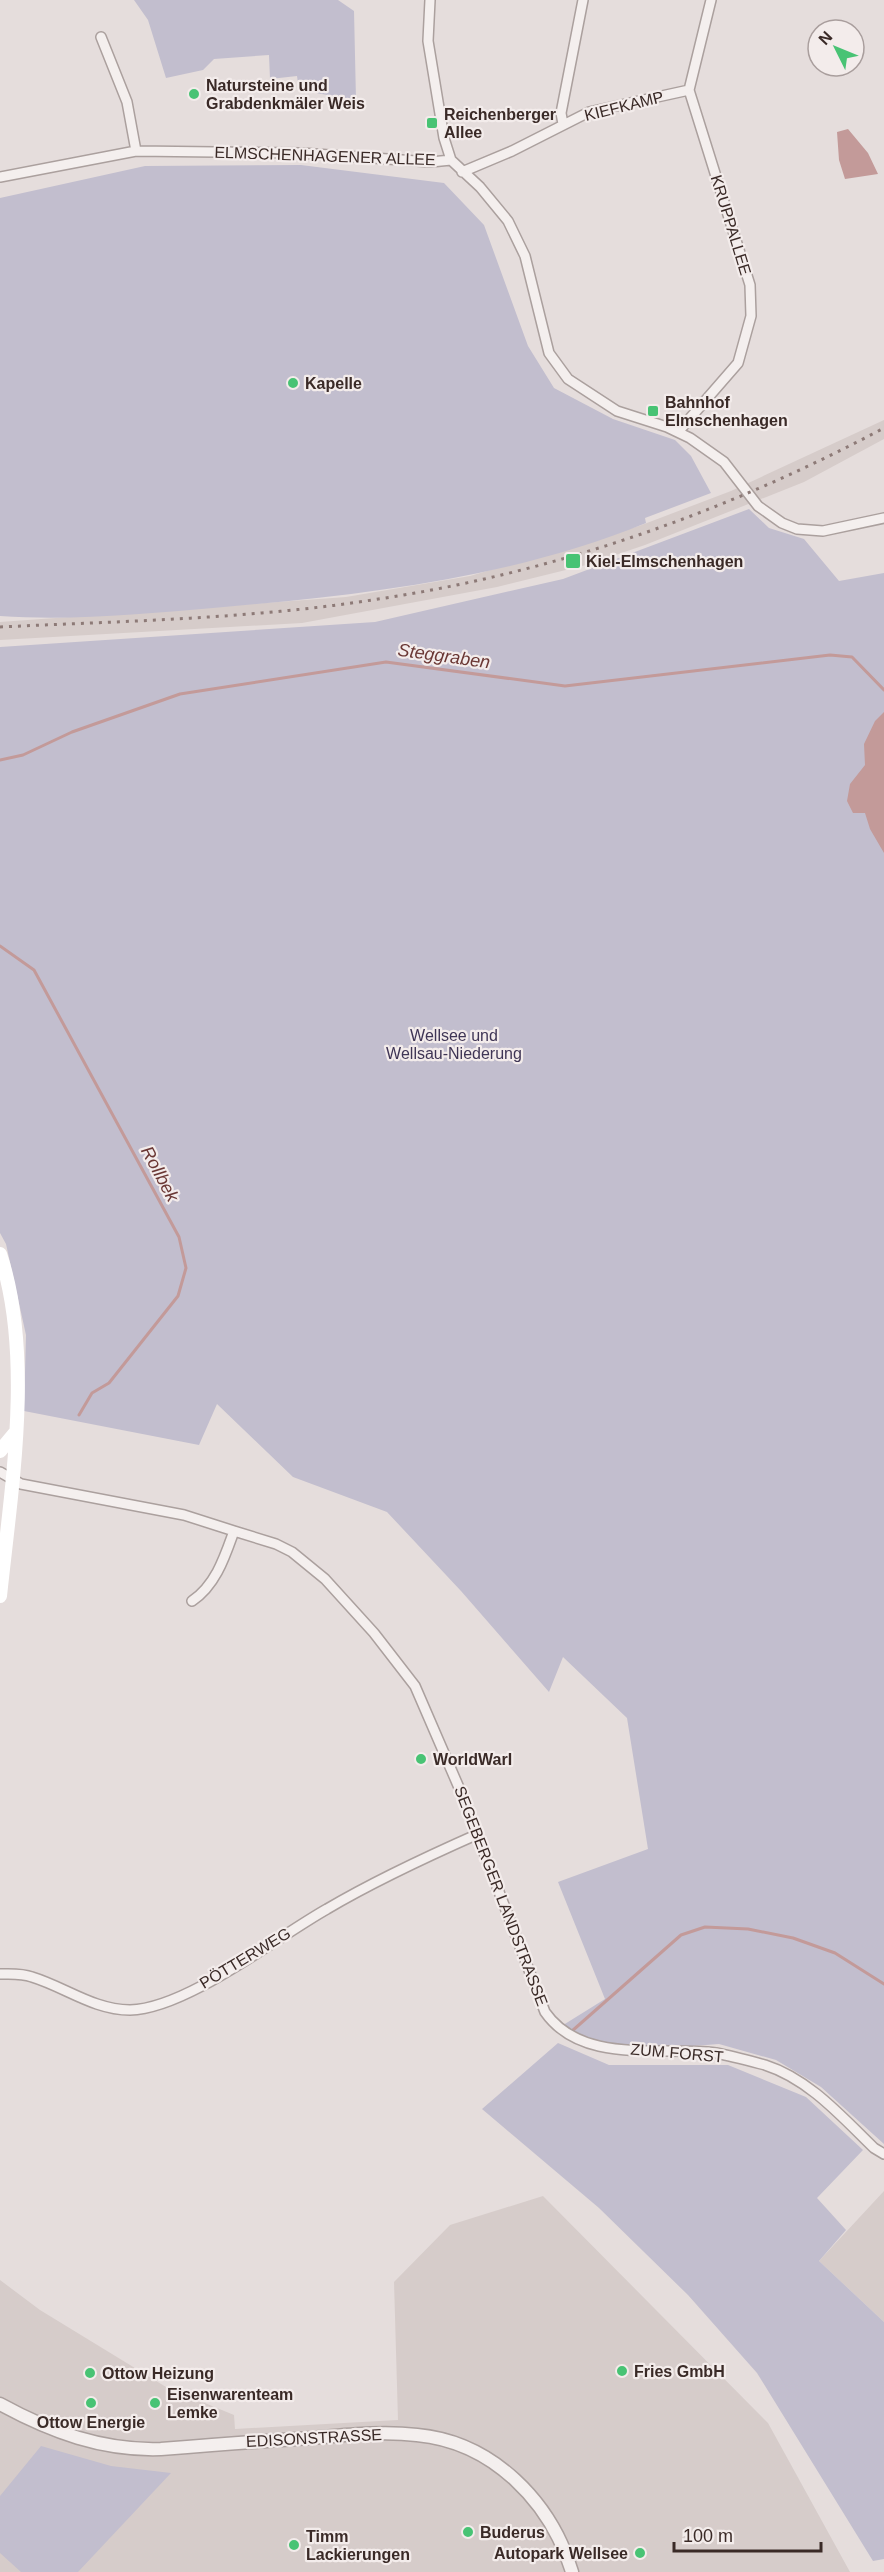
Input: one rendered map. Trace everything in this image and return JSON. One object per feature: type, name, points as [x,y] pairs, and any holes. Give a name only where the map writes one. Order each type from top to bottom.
[{"type":"main road","points":[[0,1254],[10,1295],[16,1339],[15,1431],[6,1475],[0,1596]]},
{"type":"main road","points":[[0,1451],[7,1445],[15,1431]]},
{"type":"street","points":[[430,0],[428,41],[444,138],[451,160]]},
{"type":"street","points":[[563,124],[561,113],[583,0]]},
{"type":"street","points":[[689,90],[711,0]]},
{"type":"street","points":[[100,37],[127,102],[136,151]]},
{"type":"street","name":"KIEFKAMP","points":[[462,172],[512,151],[589,112],[689,90]]},
{"type":"street","name":"KRUPPALLEE","points":[[678,432],[738,363],[751,316],[750,285],[689,90]]},
{"type":"street","name":"ELMSCHENHAGENER ALLEE","points":[[0,177],[136,151],[301,153],[431,162],[451,160],[480,187],[508,221],[525,256],[549,353],[568,379],[617,411],[678,432],[724,462],[758,506],[782,523],[810,531],[838,528],[884,518]]},
{"type":"street","name":"SEGEBERGER LANDSTRASSE","points":[[6,1475],[21,1484],[184,1515],[276,1544],[300,1557],[325,1579],[401,1665],[424,1705],[478,1834],[545,2012],[553,2024]]},
{"type":"street","points":[[192,1601],[201,1594],[215,1576],[234,1531]]},
{"type":"street","name":"PÖTTERWEG","points":[[0,1974],[29,1975],[99,2005],[114,2009],[132,2010],[174,2000],[232,1968],[390,1872],[478,1834]]},
{"type":"street","name":"ZUM FORST","points":[[553,2024],[574,2038],[594,2045],[717,2053],[768,2066],[814,2092],[874,2148],[884,2154]]},
{"type":"street","name":"EDISONSTRASSE","points":[[0,2404],[65,2435],[90,2442],[133,2448],[371,2434],[419,2435],[438,2439],[488,2460],[522,2485],[551,2521],[565,2548],[572,2572]]},
{"type":"shaded area","points":[[848,129],[868,153],[878,174],[845,179],[839,160],[837,132]]},
{"type":"shaded area","points":[[884,420],[884,439],[804,482],[645,545],[586,565],[497,587],[302,623],[0,640],[0,622],[346,597],[470,576],[639,526],[731,491]]},
{"type":"shaded area","points":[[884,712],[884,853],[870,829],[865,813],[853,813],[847,801],[850,784],[865,765],[864,744],[875,721]]},
{"type":"shaded area","points":[[884,2191],[884,2322],[819,2261]]},
{"type":"shaded area","points":[[543,2196],[768,2423],[850,2572],[0,2572],[0,2280],[40,2310],[166,2387],[234,2415],[235,2429],[398,2420],[394,2282],[450,2225]]},
{"type":"green space","points":[[134,0],[338,0],[354,11],[356,100],[299,90],[297,76],[270,79],[269,55],[214,59],[203,70],[166,78],[148,20]]},
{"type":"green space","points":[[301,165],[444,183],[484,225],[528,346],[554,388],[613,419],[675,440],[691,456],[711,493],[645,518],[646,523],[594,542],[541,558],[434,582],[324,597],[160,612],[80,617],[0,616],[0,198],[145,166]]},
{"type":"green space","name":"Wellsee und Wellsau-Niederung","points":[[749,509],[769,528],[804,539],[839,581],[884,573],[884,2144],[821,2087],[776,2060],[719,2044],[614,2052],[560,2027],[605,1999],[558,1882],[648,1849],[627,1718],[563,1657],[549,1692],[461,1591],[387,1512],[293,1477],[217,1404],[199,1445],[24,1411],[26,1335],[6,1244],[0,1233],[0,647],[375,622],[563,579]]},
{"type":"green space","points":[[558,2043],[609,2065],[728,2065],[806,2097],[863,2150],[817,2198],[846,2230],[819,2261],[884,2322],[884,2559],[873,2561],[757,2373],[688,2295],[599,2208],[482,2109]]},
{"type":"green space","points":[[41,2446],[111,2466],[171,2473],[78,2572],[21,2572],[0,2553],[0,2496]]},
{"type":"waterway","name":"Steggraben","points":[[0,760],[23,755],[72,732],[180,694],[386,662],[565,686],[830,655],[852,657],[884,690]]},
{"type":"waterway","name":"Rollbek","points":[[0,946],[34,970],[179,1237],[186,1268],[178,1296],[109,1383],[92,1393],[79,1415]]},
{"type":"waterway","points":[[572,2031],[681,1935],[705,1927],[748,1929],[793,1938],[835,1953],[884,1984]]},
{"type":"railway","points":[[0,627],[279,611],[439,589],[570,557],[699,513],[823,459],[884,428]]},
{"type":"place","name":"Natursteine und Grabdenkmäler Weis","points":[[194,94]]},
{"type":"place","name":"Reichenberger Allee","points":[[432,123]]},
{"type":"place","name":"Kapelle","points":[[293,383]]},
{"type":"place","name":"Bahnhof Elmschenhagen","points":[[653,411]]},
{"type":"place","name":"Kiel-Elmschenhagen","points":[[573,561]]},
{"type":"place","name":"WorldWarI","points":[[421,1759]]},
{"type":"place","name":"Fries GmbH","points":[[622,2371]]},
{"type":"place","name":"Ottow Heizung","points":[[90,2373]]},
{"type":"place","name":"Ottow Energie","points":[[91,2403]]},
{"type":"place","name":"Eisenwarenteam Lemke","points":[[155,2403]]},
{"type":"place","name":"Buderus","points":[[468,2532]]},
{"type":"place","name":"Timm Lackierungen","points":[[294,2545]]},
{"type":"place","name":"Autopark Wellsee","points":[[640,2553]]}]
